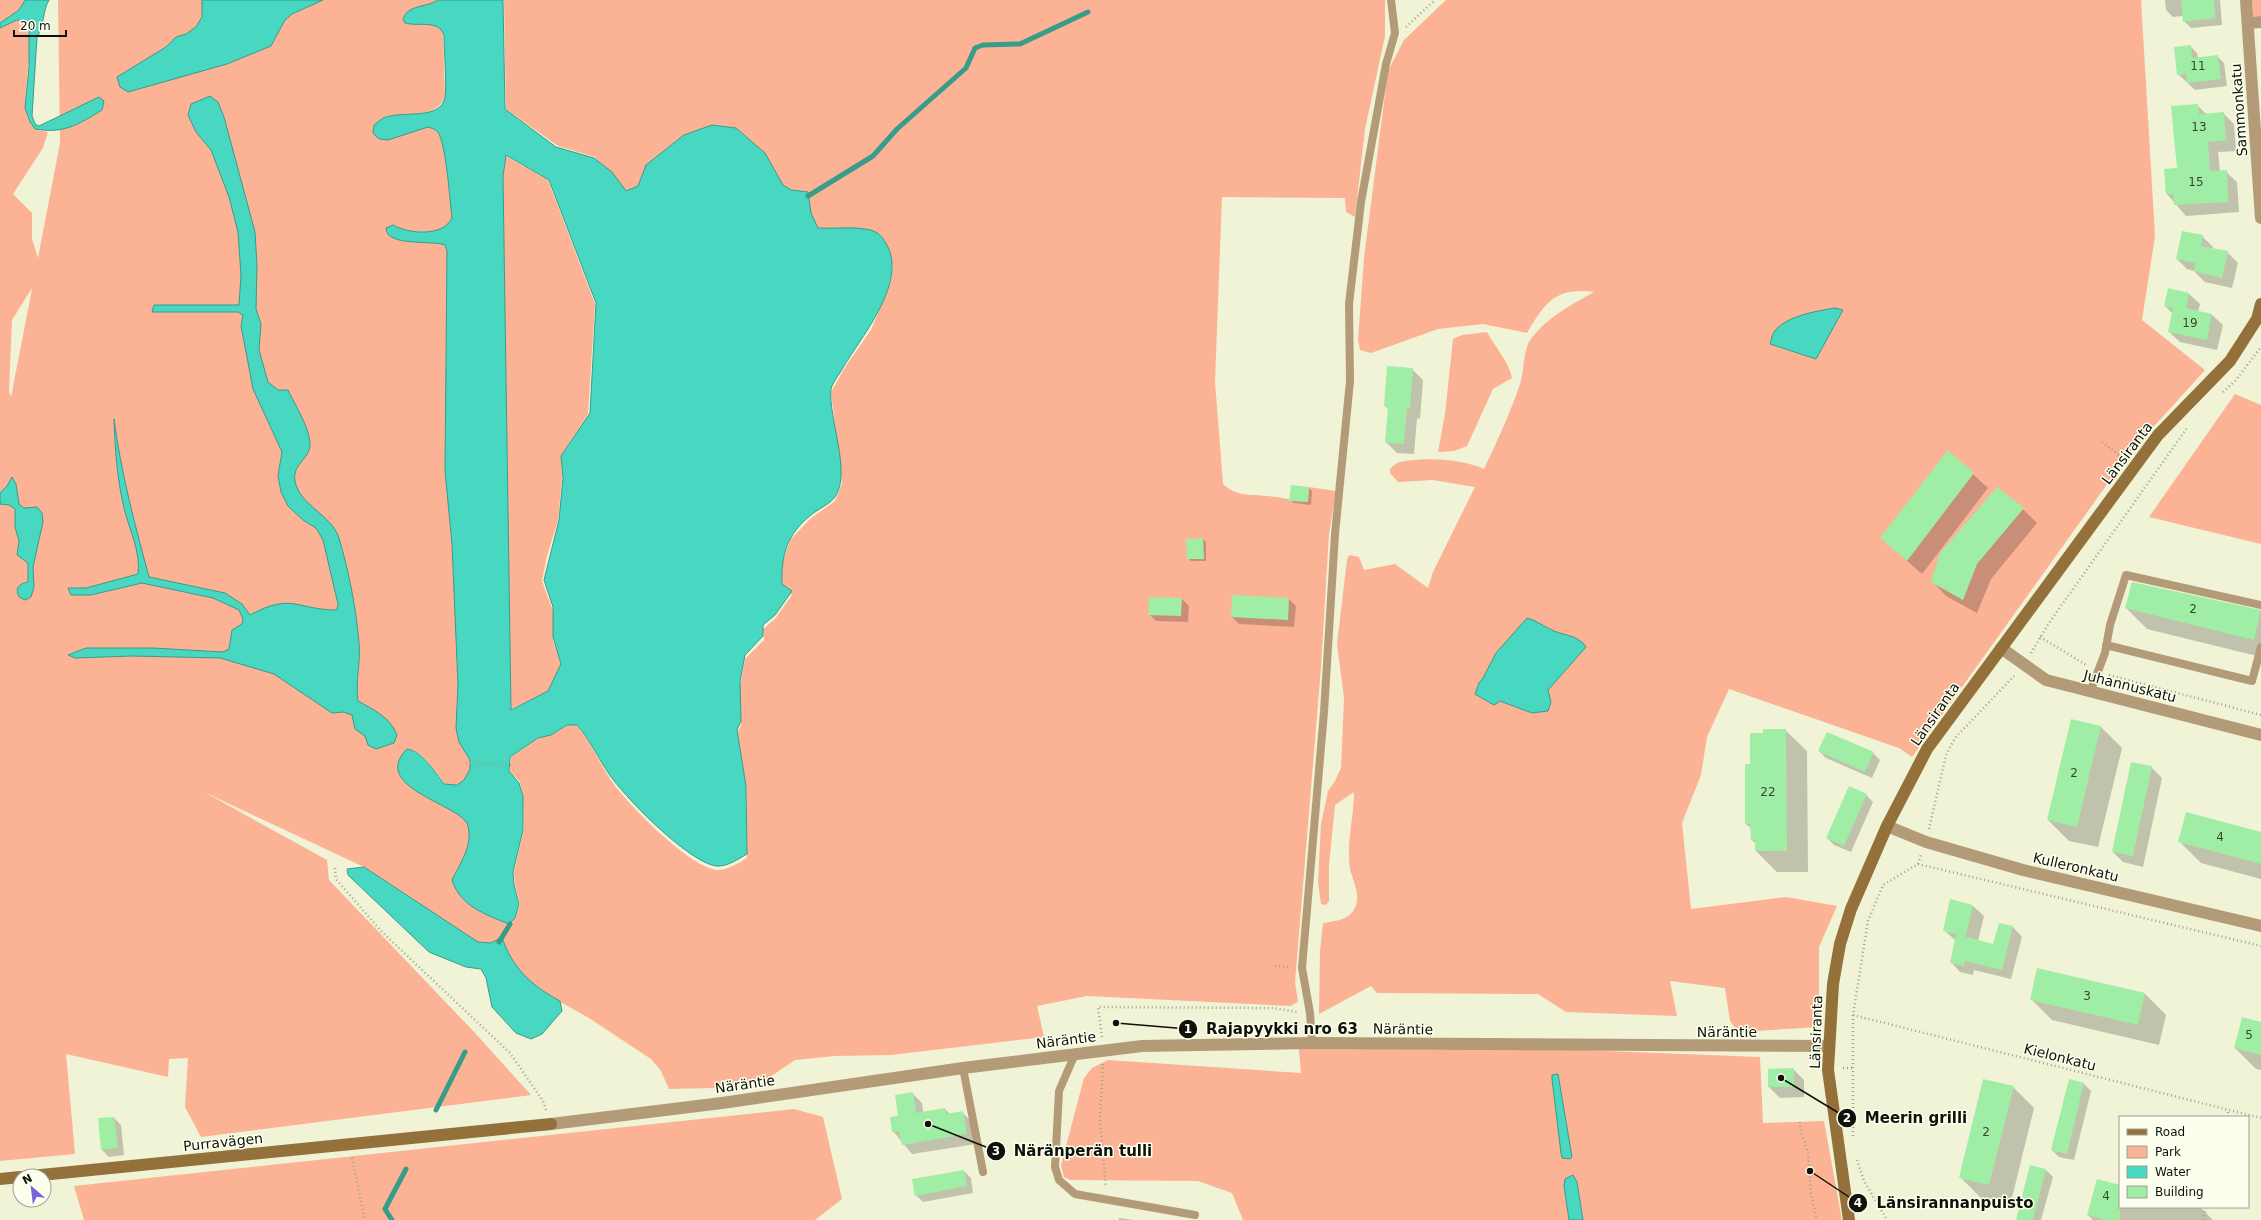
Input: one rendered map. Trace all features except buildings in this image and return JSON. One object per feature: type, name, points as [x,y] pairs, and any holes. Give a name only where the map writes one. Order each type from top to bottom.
[{"type":"street","name":"Sammonkatu","points":[[2246,0],[2261,218]]},
{"type":"street","points":[[2248,23],[2261,22]]},
{"type":"street","name":"Länsiranta","points":[[1849,1220],[1829,1077],[1829,1046],[1833,984],[1840,944],[1851,908],[1887,826],[1927,749],[2158,435],[2230,361],[2257,319],[2261,304]]},
{"type":"street","name":"Juhannuskatu","points":[[2001,648],[2046,680],[2261,735]]},
{"type":"street","name":"Kulleronkatu","points":[[1887,826],[1926,842],[2023,870],[2261,926]]},
{"type":"street","name":"Näräntie","points":[[551,1124],[722,1103],[963,1068],[1142,1046],[1312,1043],[1829,1046]]},
{"type":"street","name":"Purravägen","points":[[52,1174],[551,1124]]},
{"type":"street","points":[[0,1179],[12,1178]]},
{"type":"lane","points":[[1312,1043],[1310,1013],[1302,968],[1324,712],[1335,534],[1350,380],[1349,304],[1361,202],[1386,64],[1395,33],[1391,0]]},
{"type":"lane","points":[[2090,692],[2106,645],[2110,625],[2126,574],[2261,605]]},
{"type":"lane","points":[[2106,645],[2252,681],[2261,647]]},
{"type":"lane","points":[[1074,1054],[1058,1091],[1055,1167],[1059,1180],[1075,1194],[1107,1201],[1195,1215]]},
{"type":"lane","points":[[963,1068],[982,1172]]},
{"type":"path","points":[[1395,33],[1410,25],[1435,0]]},
{"type":"path","points":[[2219,395],[2236,380],[2261,347]]},
{"type":"path","points":[[1854,1144],[1853,1015],[1868,921],[1882,885],[1918,864],[1926,842],[1946,755],[1955,738],[2024,665],[2040,637],[2191,422]]},
{"type":"path","points":[[2102,442],[2135,467]]},
{"type":"path","points":[[2040,637],[2097,672],[2261,715]]},
{"type":"path","points":[[466,763],[513,765]]},
{"type":"path","points":[[1918,864],[2261,946]]},
{"type":"path","points":[[335,868],[336,879],[381,931],[510,1053],[543,1101],[551,1124]]},
{"type":"path","points":[[1107,1201],[1100,1119],[1103,1051],[1098,1007],[1272,1008],[1310,1013]]},
{"type":"path","name":"Kielonkatu","points":[[1853,1015],[2261,1118]]},
{"type":"path","points":[[2227,1116],[2229,1110]]},
{"type":"path","points":[[1800,1122],[1800,1129],[1808,1152],[1811,1193],[1817,1220]]},
{"type":"path","points":[[349,1144],[365,1220]]},
{"type":"path","points":[[1856,1152],[1864,1181],[1887,1220]]},
{"type":"path","points":[[2203,1220],[2206,1208]]},
{"type":"green space","points":[[0,0],[25,0],[19,10],[0,23]]},
{"type":"green space","points":[[58,0],[439,0],[432,5],[412,8],[431,24],[440,27],[443,30],[445,98],[433,110],[417,114],[390,116],[381,119],[380,139],[388,140],[429,126],[438,131],[443,141],[453,218],[449,224],[443,228],[429,232],[413,231],[390,225],[403,241],[439,242],[446,245],[448,250],[471,769],[467,777],[458,784],[445,784],[429,763],[419,754],[408,749],[404,752],[469,824],[480,912],[510,924],[516,917],[520,904],[515,885],[514,872],[524,829],[523,796],[520,782],[510,771],[511,757],[539,738],[552,735],[568,725],[576,725],[581,731],[590,743],[607,774],[626,799],[656,830],[689,857],[704,866],[716,870],[728,868],[747,858],[747,790],[737,734],[741,725],[740,685],[745,659],[764,640],[763,629],[775,619],[792,595],[782,588],[781,565],[791,539],[810,519],[835,501],[842,484],[831,392],[847,364],[871,330],[891,281],[893,268],[891,257],[818,232],[638,190],[627,195],[595,157],[558,146],[506,109],[504,0],[1385,0],[1385,36],[1365,129],[1355,217],[1346,212],[1345,198],[1222,197],[1215,382],[1223,484],[1239,493],[1308,502],[1309,487],[1336,491],[1329,534],[1321,667],[1295,982],[1298,1002],[1290,1006],[1087,996],[1037,1006],[1044,1037],[891,1055],[835,1056],[795,1060],[767,1079],[714,1088],[669,1089],[661,1071],[651,1059],[589,1018],[546,994],[528,980],[508,955],[502,937],[491,943],[478,942],[364,867],[204,792],[327,860],[329,880],[476,1034],[531,1095],[201,1137],[185,1107],[188,1058],[169,1059],[168,1077],[66,1054],[75,1154],[0,1161],[0,28],[17,20],[23,21],[28,31],[29,59],[26,107],[28,119],[35,129],[48,132],[43,148],[13,194],[32,213],[32,239],[38,258],[60,143]],"holes":[[[32,288],[11,397],[9,391],[12,320]]]},
{"type":"green space","points":[[1446,0],[2141,0],[2155,236],[2142,320],[2205,370],[2128,455],[1912,757],[1899,748],[1729,689],[1707,737],[1701,775],[1682,823],[1691,909],[1786,897],[1837,906],[1819,947],[1819,1027],[1738,1032],[1730,1021],[1725,988],[1670,981],[1677,1016],[1566,1012],[1538,994],[1377,993],[1371,986],[1319,1014],[1320,951],[1323,923],[1333,922],[1346,917],[1352,912],[1357,903],[1357,893],[1350,869],[1349,859],[1354,792],[1335,805],[1329,865],[1329,901],[1326,905],[1321,904],[1318,882],[1321,824],[1328,791],[1341,768],[1344,698],[1337,644],[1347,560],[1349,555],[1359,557],[1364,570],[1395,564],[1428,588],[1433,572],[1475,487],[1433,480],[1398,482],[1390,473],[1390,469],[1399,462],[1431,459],[1465,463],[1484,469],[1516,395],[1529,342],[1542,326],[1567,307],[1594,292],[1570,292],[1553,299],[1540,313],[1527,333],[1483,324],[1438,329],[1371,353],[1360,350],[1358,340],[1364,258],[1388,71],[1404,40]]},
{"type":"green space","points":[[2252,0],[2261,0],[2261,16],[2253,16]]},
{"type":"green space","points":[[506,156],[548,180],[595,304],[588,414],[561,456],[562,478],[558,520],[547,556],[542,581],[553,611],[553,641],[561,664],[548,691],[511,709],[503,176]]},
{"type":"green space","points":[[1487,332],[1505,360],[1512,378],[1493,389],[1467,446],[1454,451],[1438,452],[1445,414],[1453,339],[1462,335]]},
{"type":"green space","points":[[2235,394],[2261,405],[2261,544],[2149,517]]},
{"type":"green space","points":[[1298,1039],[1760,1057],[1763,1123],[1824,1121],[1842,1220],[1583,1220],[1577,1182],[1564,1186],[1569,1220],[1243,1220],[1232,1193],[1198,1181],[1070,1180],[1064,1177],[1061,1165],[1084,1078],[1092,1068],[1108,1060],[1301,1073]]},
{"type":"green space","points":[[794,1109],[823,1117],[842,1199],[815,1220],[84,1220],[74,1186]]},
{"type":"water","points":[[25,0],[49,0],[45,9],[40,32],[37,37],[32,116],[35,124],[39,126],[99,97],[104,101],[102,110],[78,124],[62,129],[45,130],[35,129],[30,122],[25,108],[29,67],[29,27],[23,21],[17,20],[0,28],[0,23],[19,10]]},
{"type":"water","points":[[202,0],[323,0],[292,14],[285,20],[271,46],[227,64],[128,92],[120,87],[117,77],[166,47],[176,37],[186,34],[196,27],[202,17]]},
{"type":"water","points":[[438,0],[503,0],[505,109],[556,147],[594,158],[612,172],[626,191],[638,186],[646,165],[684,135],[712,125],[736,128],[765,153],[783,185],[791,190],[808,192],[811,213],[818,228],[858,228],[876,232],[887,245],[892,260],[891,277],[879,311],[835,380],[831,389],[831,401],[840,460],[840,487],[833,500],[803,522],[791,538],[784,554],[782,584],[792,591],[775,615],[763,625],[763,636],[745,655],[740,681],[741,721],[737,730],[746,786],[747,854],[728,864],[716,866],[704,862],[689,853],[673,841],[626,795],[607,771],[577,725],[567,725],[551,735],[538,738],[510,757],[509,771],[519,783],[523,796],[523,830],[513,872],[514,885],[519,904],[515,918],[509,924],[483,913],[467,903],[461,897],[452,880],[465,854],[469,840],[468,826],[463,818],[408,785],[400,775],[398,763],[407,749],[413,751],[428,763],[444,784],[457,785],[464,780],[470,769],[470,760],[459,742],[456,728],[458,685],[452,544],[445,471],[447,251],[445,245],[411,242],[393,238],[388,234],[386,228],[393,225],[416,232],[425,232],[434,231],[448,224],[452,218],[445,158],[440,137],[437,131],[432,128],[428,127],[388,140],[379,139],[373,133],[374,125],[383,118],[397,115],[430,112],[442,105],[446,92],[444,35],[441,30],[433,25],[405,23],[403,19],[405,14],[409,11]],"holes":[[[506,155],[549,180],[596,303],[590,413],[561,456],[563,478],[559,520],[544,580],[553,607],[553,637],[561,664],[548,691],[511,710],[503,176]]]},
{"type":"water","points":[[210,96],[218,102],[224,117],[255,232],[257,266],[256,309],[261,324],[259,350],[268,382],[278,390],[288,390],[305,425],[310,440],[309,451],[298,466],[295,481],[298,490],[303,497],[329,522],[335,530],[339,538],[346,564],[352,590],[358,630],[358,701],[376,711],[386,719],[397,735],[394,743],[376,749],[368,745],[365,736],[355,729],[352,715],[344,712],[332,713],[274,674],[220,658],[132,656],[75,658],[68,655],[86,648],[153,648],[223,652],[229,649],[232,630],[242,624],[243,619],[239,610],[213,598],[142,583],[91,595],[71,595],[68,588],[86,588],[138,574],[138,557],[124,508],[118,475],[114,419],[124,479],[149,577],[225,593],[242,604],[250,615],[264,608],[285,603],[312,608],[337,610],[338,604],[323,540],[316,528],[303,520],[288,506],[281,492],[278,476],[282,452],[253,389],[241,326],[243,315],[238,312],[152,312],[154,305],[239,305],[241,275],[238,232],[229,197],[211,150],[196,132],[188,115],[191,104]]},
{"type":"water","points":[[1835,308],[1843,310],[1816,359],[1770,344],[1774,332],[1779,326],[1793,318]]},
{"type":"water","points":[[12,477],[16,484],[19,504],[24,508],[37,507],[42,513],[43,522],[33,567],[34,587],[31,597],[25,600],[19,597],[17,589],[20,585],[28,582],[28,563],[17,555],[19,541],[15,527],[15,509],[9,505],[0,504],[0,493],[7,486]]},
{"type":"water","points":[[1527,618],[1555,631],[1574,637],[1586,647],[1548,690],[1551,702],[1548,711],[1532,713],[1500,701],[1494,705],[1475,694],[1479,683],[1496,653]]},
{"type":"water","points":[[364,867],[478,942],[491,943],[502,937],[511,958],[517,967],[532,982],[560,1001],[562,1011],[542,1034],[531,1039],[516,1033],[492,1007],[486,978],[481,969],[466,967],[429,952],[348,875],[347,869]]},
{"type":"water","points":[[1558,1074],[1572,1157],[1570,1159],[1562,1158],[1561,1153],[1552,1079],[1552,1075]]},
{"type":"water","points":[[1573,1175],[1577,1182],[1583,1220],[1569,1220],[1564,1186],[1565,1179]]},
{"type":"waterway","points":[[808,196],[873,156],[897,129],[966,68],[975,48],[983,45],[1020,44],[1088,12]]},
{"type":"waterway","points":[[499,942],[510,924]]},
{"type":"waterway","points":[[436,1110],[465,1052]]},
{"type":"waterway","points":[[392,1220],[385,1209],[406,1169]]},
{"type":"place","name":"Rajapyykki nro 63","points":[[1116,1023]]},
{"type":"place","name":"Meerin grilli","points":[[1781,1078]]},
{"type":"place","name":"Näränperän tulli","points":[[928,1124]]},
{"type":"place","name":"Länsirannanpuisto","points":[[1810,1171]]}]
